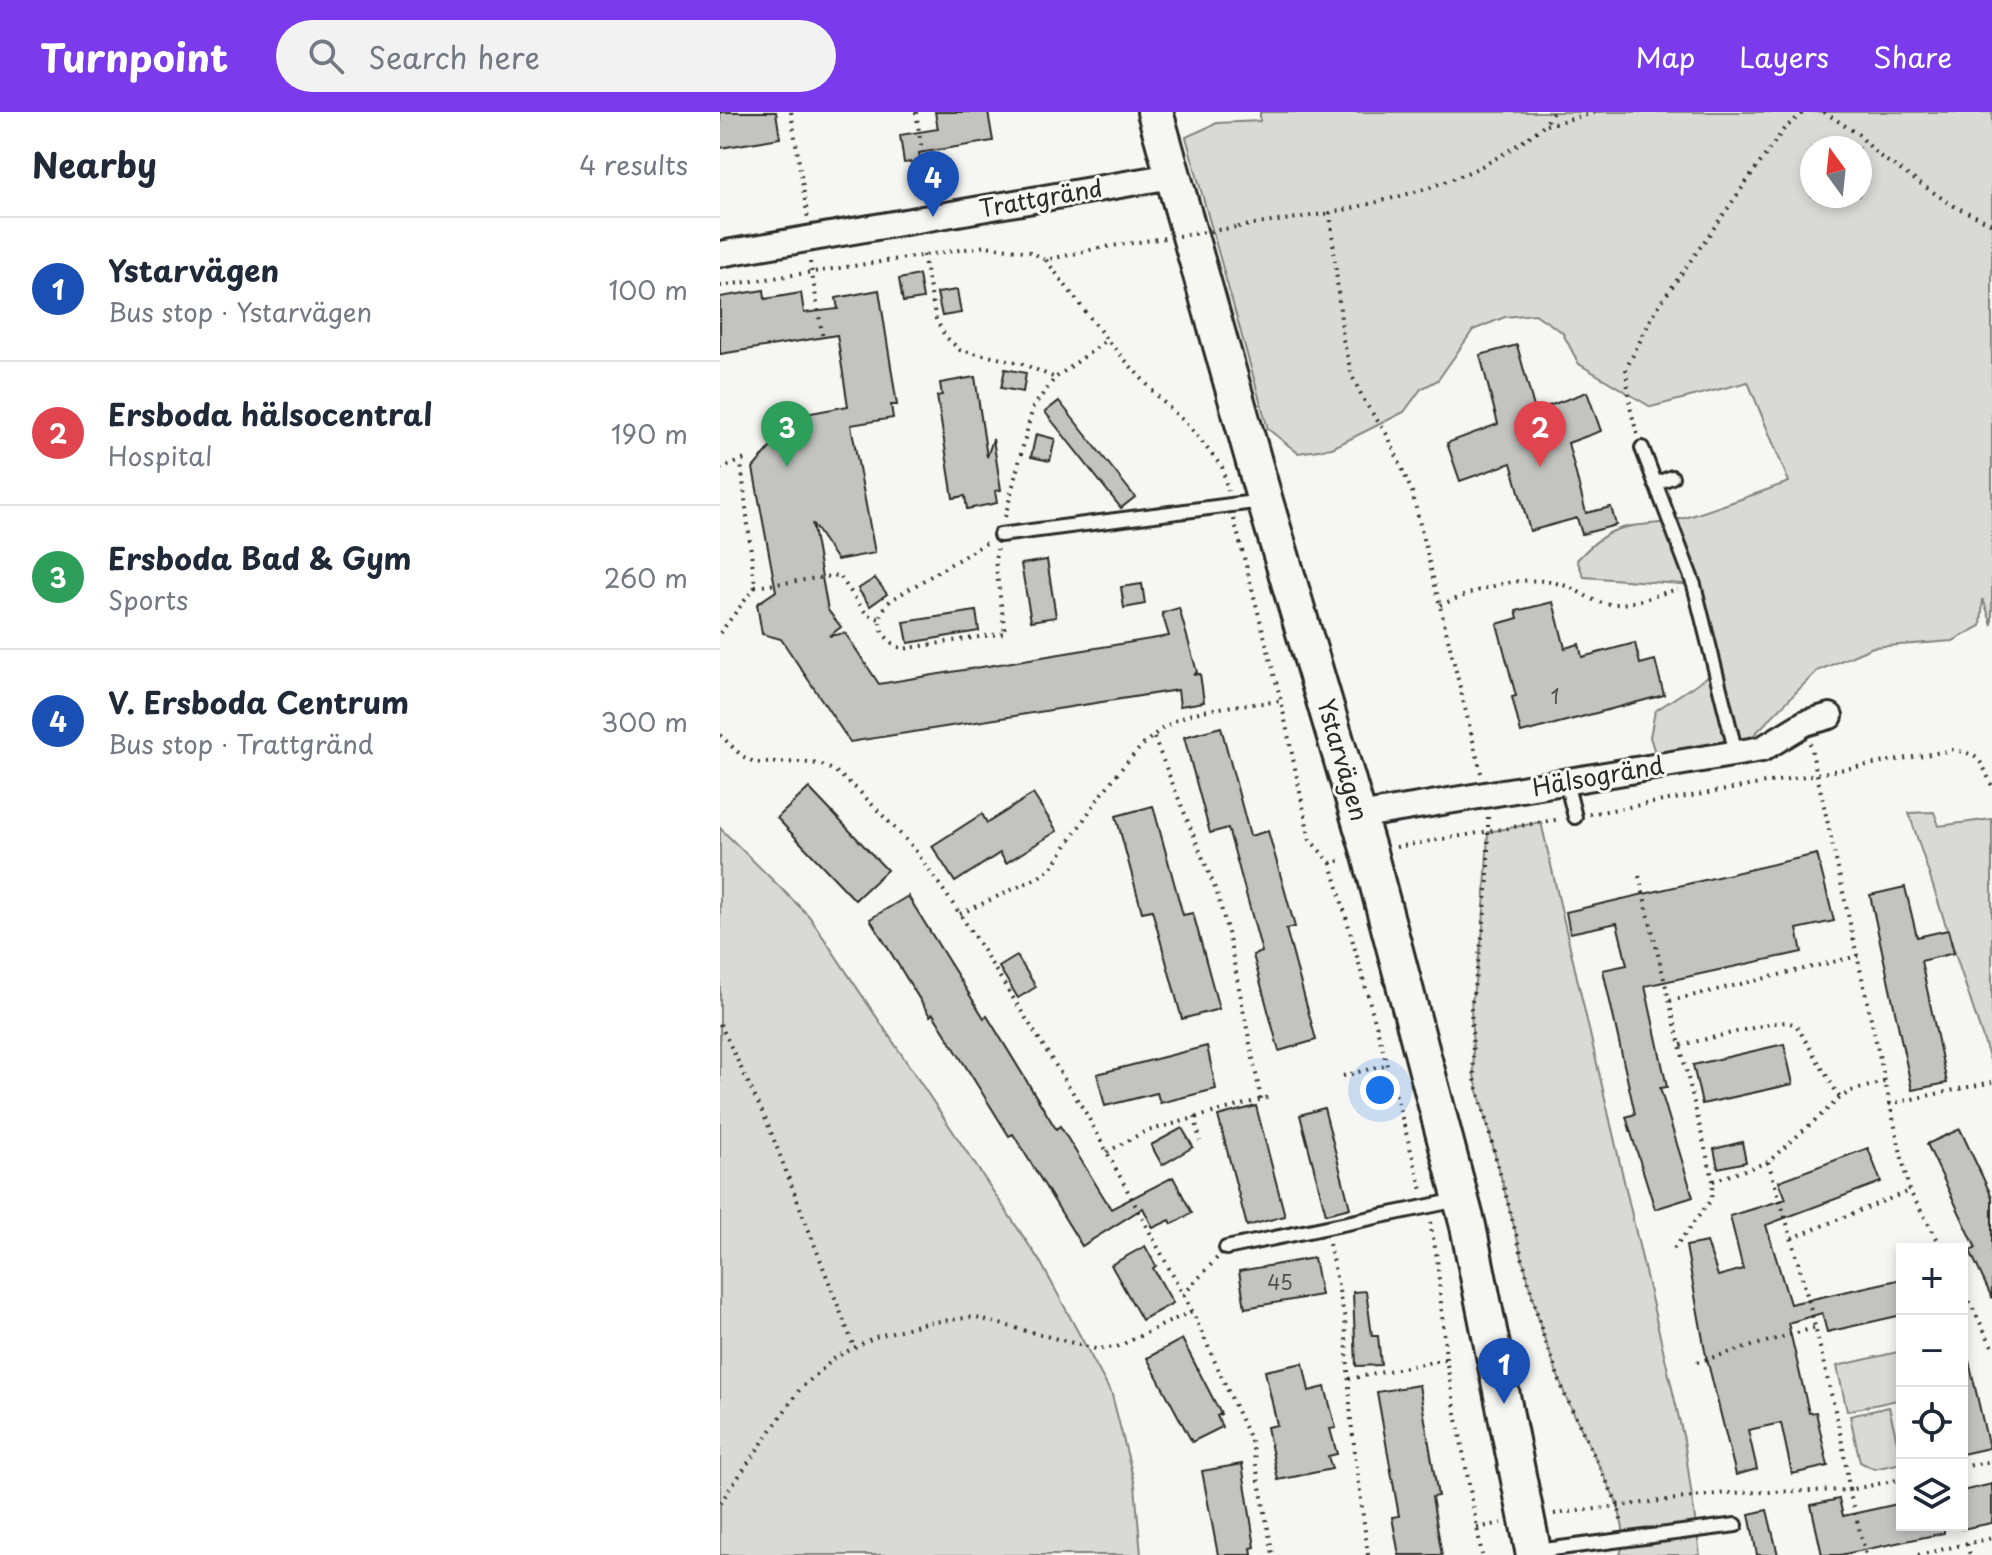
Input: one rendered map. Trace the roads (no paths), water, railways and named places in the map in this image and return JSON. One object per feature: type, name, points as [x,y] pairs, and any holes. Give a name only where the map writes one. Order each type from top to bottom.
[{"type":"street","name":"Ystarvägen","points":[[1155,112],[1369,852],[1461,1199],[1531,1542]]},
{"type":"street","name":"Trattgränd","points":[[720,254],[1172,176]]},
{"type":"street","name":"Hälsogränd","points":[[1358,816],[1762,749],[1805,723],[1830,716]]},
{"type":"lane","points":[[1642,448],[1694,585],[1736,753]]},
{"type":"lane","points":[[1655,484],[1672,477]]},
{"type":"lane","points":[[1000,535],[1265,501]]},
{"type":"lane","points":[[1566,782],[1575,817]]},
{"type":"lane","points":[[1226,1248],[1461,1199]]},
{"type":"lane","points":[[1531,1542],[1736,1525]]},
{"type":"place","name":"V. Ersboda Centrum","points":[[933,217]]},
{"type":"place","name":"Ersboda Bad & Gym","points":[[787,467]]},
{"type":"place","name":"Ersboda hälsocentral","points":[[1540,467]]},
{"type":"place","name":"Ystarvägen","points":[[1504,1404]]}]
